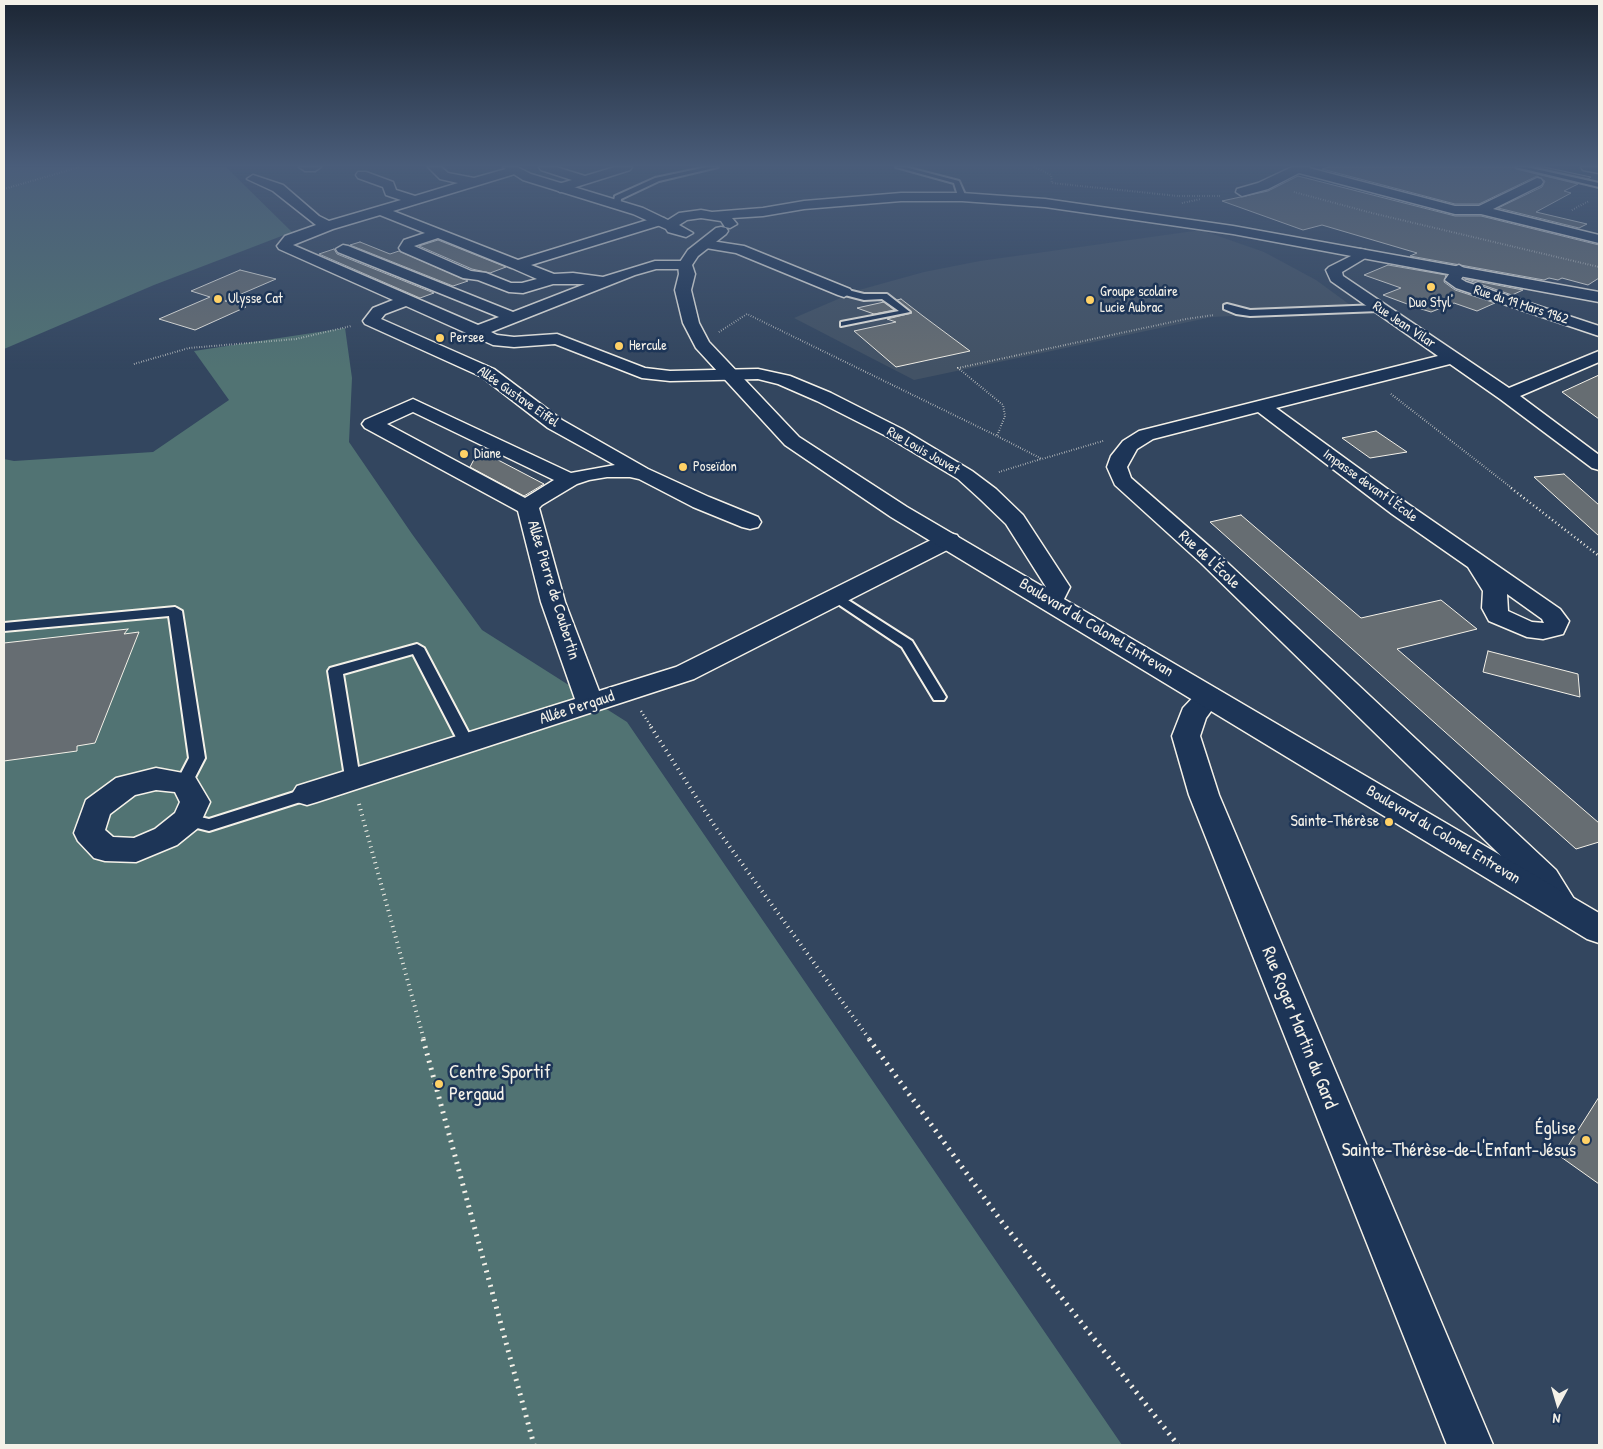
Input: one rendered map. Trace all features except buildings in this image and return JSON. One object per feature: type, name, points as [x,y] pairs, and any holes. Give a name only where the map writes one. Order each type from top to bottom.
[{"type":"street","points":[[301,235],[290,238],[284,246],[478,331],[493,340],[514,342],[557,339],[642,374],[654,376],[731,375]]},
{"type":"street","points":[[435,235],[408,243],[406,248],[468,275],[481,276],[509,287],[523,288],[552,279],[572,278],[604,282]]},
{"type":"street","points":[[439,235],[552,279]]},
{"type":"street","points":[[517,265],[615,235]]},
{"type":"street","points":[[618,235],[634,242]]},
{"type":"street","points":[[624,235],[682,240],[740,249],[844,292]]},
{"type":"street","points":[[674,235],[682,240],[702,235]]},
{"type":"street","points":[[680,235],[682,240]]},
{"type":"street","points":[[478,331],[604,282],[656,265],[682,240],[695,235]]},
{"type":"street","points":[[1253,235],[1459,270],[1599,297]]},
{"type":"street","points":[[1581,235],[1599,239]]},
{"type":"street","name":"Boulevard du Colonel Entrevan","points":[[682,240],[687,274],[683,290],[691,323],[702,344],[792,442],[900,512],[1599,929]]},
{"type":"street","points":[[343,249],[514,318]]},
{"type":"street","name":"Rue Jean Vilar","points":[[1360,253],[1360,257],[1334,270],[1336,278],[1507,395],[1599,464]]},
{"type":"street","name":"Rue du 19 Mars 1962","points":[[1459,270],[1453,280],[1460,285],[1599,331]]},
{"type":"street","points":[[371,321],[379,312],[406,300]]},
{"type":"street","name":"Allée Gustave Eiffel","points":[[371,321],[488,373],[554,424],[645,474]]},
{"type":"street","points":[[488,373],[514,342]]},
{"type":"street","points":[[1507,395],[1599,356]]},
{"type":"street","name":"Rue de l'École","points":[[1451,358],[1146,435],[1130,445],[1121,456],[1117,467],[1122,481],[1209,558],[1545,879],[1558,899],[1557,904]]},
{"type":"street","name":"Rue Louis Jouvet","points":[[731,375],[758,374],[784,380],[824,397],[895,434],[972,481],[1015,520],[1034,548],[1058,587],[1051,602]]},
{"type":"street","points":[[528,508],[372,424],[413,405],[570,480]]},
{"type":"street","name":"Impasse devant l'École","points":[[1261,406],[1480,566]]},
{"type":"street","name":"Allée Pierre de Coubertin","points":[[590,704],[553,602],[528,508],[534,500],[570,480],[607,471],[630,471],[645,474],[700,502],[750,522]]},
{"type":"street","name":"Allée Pergaud","points":[[307,794],[685,673],[949,540]]},
{"type":"street","name":"Rue Roger Martin du Gard","points":[[1209,696],[1193,715],[1186,736],[1204,795],[1470,1445]]},
{"type":"street","points":[[156,779],[184,782],[195,802],[187,820],[166,837],[136,850],[105,849],[89,833],[97,808],[126,786],[156,779]]},
{"type":"lane","points":[[844,292],[864,297],[884,296],[906,312],[844,324]]},
{"type":"lane","points":[[1227,306],[1240,312],[1294,313],[1379,308]]},
{"type":"lane","points":[[837,597],[907,644],[939,697]]},
{"type":"lane","points":[[4,627],[175,611],[197,758],[184,782]]},
{"type":"lane","points":[[352,779],[335,671],[417,648],[466,743]]},
{"type":"lane","name":"Allée Pergaud","points":[[187,820],[208,825],[307,794]]},
{"type":"path","points":[[1460,235],[1599,267]]},
{"type":"path","points":[[997,436],[1005,416],[1002,405],[958,368],[1186,319],[1240,312]]},
{"type":"path","points":[[702,344],[746,314],[1042,458]]},
{"type":"path","points":[[134,364],[190,348],[296,340],[371,321]]},
{"type":"path","points":[[1370,378],[1599,556]]},
{"type":"path","points":[[972,481],[1042,458],[1118,437],[1146,435]]},
{"type":"path","points":[[630,691],[646,721],[714,825],[1002,1222],[1178,1445]]},
{"type":"path","points":[[352,779],[534,1445]]},
{"type":"shaded area","name":"Groupe scolaire Lucie Aubrac","points":[[1168,235],[1214,235],[1264,252],[1316,280],[1357,310],[1212,317],[914,380],[794,318],[859,290],[924,272],[980,261]]},
{"type":"green space","points":[[4,235],[285,235],[154,285],[4,349]]},
{"type":"green space","name":"Centre Sportif Pergaud","points":[[345,328],[352,378],[349,442],[412,534],[482,630],[627,722],[1122,1445],[4,1445],[4,459],[14,461],[153,452],[229,400],[194,351]]},
{"type":"place","name":"Duo Styl'","points":[[1431,287]]},
{"type":"place","name":"Ulysse Cat","points":[[218,299]]},
{"type":"place","name":"Groupe scolaire Lucie Aubrac","points":[[1090,300]]},
{"type":"place","name":"Persee","points":[[440,338]]},
{"type":"place","name":"Hercule","points":[[619,346]]},
{"type":"place","name":"Diane","points":[[464,454]]},
{"type":"place","name":"Poseïdon","points":[[683,467]]},
{"type":"place","name":"Sainte-Thérèse","points":[[1389,822]]},
{"type":"place","name":"Centre Sportif Pergaud","points":[[439,1084]]},
{"type":"place","name":"Église Sainte-Thérèse-de-l'Enfant-Jésus","points":[[1586,1140]]}]
